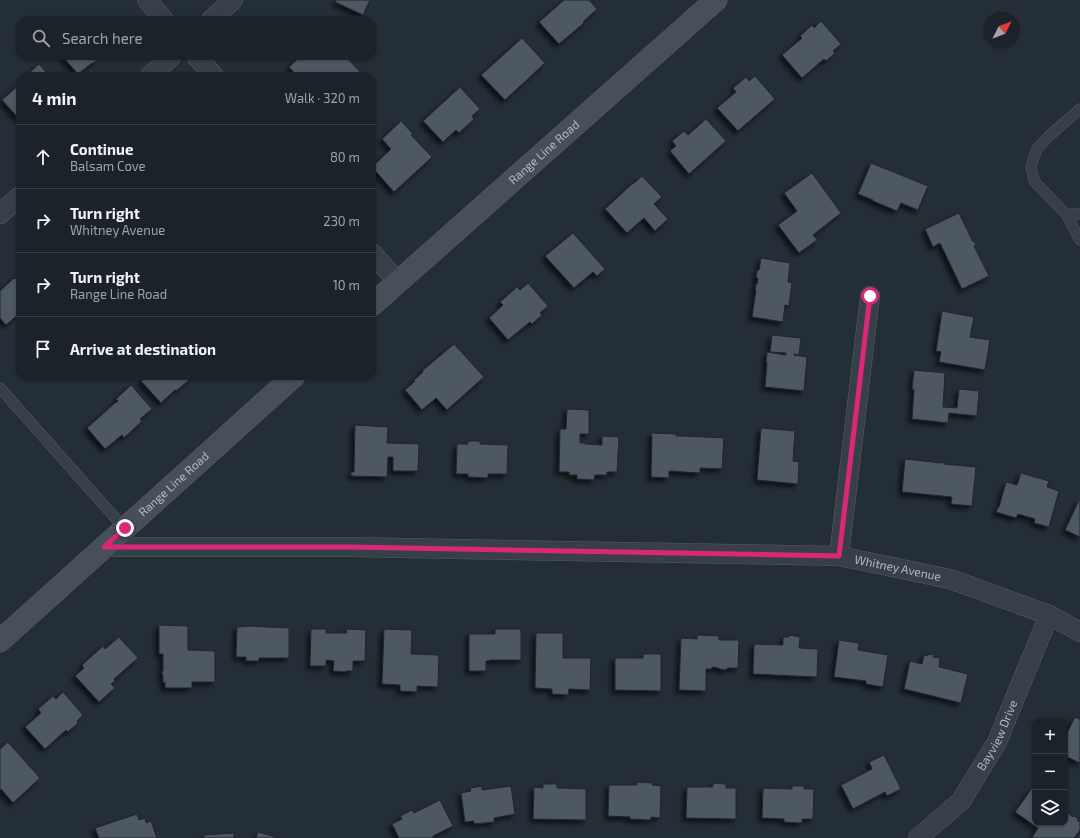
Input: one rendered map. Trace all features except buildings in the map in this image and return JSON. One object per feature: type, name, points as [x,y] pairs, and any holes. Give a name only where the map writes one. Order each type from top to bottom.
[{"type":"main road","name":"Range Line Road","points":[[376,301],[716,0]]},
{"type":"main road","name":"Range Line Road","points":[[0,641],[290,380]]},
{"type":"street","points":[[146,0],[160,16]]},
{"type":"street","points":[[215,16],[233,0]]},
{"type":"street","points":[[154,72],[168,60]]},
{"type":"street","points":[[200,60],[210,72]]},
{"type":"street","points":[[0,214],[16,200]]},
{"type":"street","points":[[376,257],[398,282]]},
{"type":"street","points":[[839,556],[870,296]]},
{"type":"street","name":"Whitney Avenue","points":[[104,547],[349,547],[839,556],[950,579],[1049,615],[1080,632]]},
{"type":"street","name":"Bayview Drive","points":[[918,838],[961,801],[997,742],[1049,615]]},
{"type":"lane","points":[[1080,109],[1049,136],[1037,149],[1031,166],[1034,181],[1066,214],[1080,240]]},
{"type":"lane","points":[[1066,214],[1080,214]]},
{"type":"lane","points":[[0,388],[125,528]]},
{"type":"route","points":[[125,528],[104,547],[349,547],[839,556],[870,296]]}]
